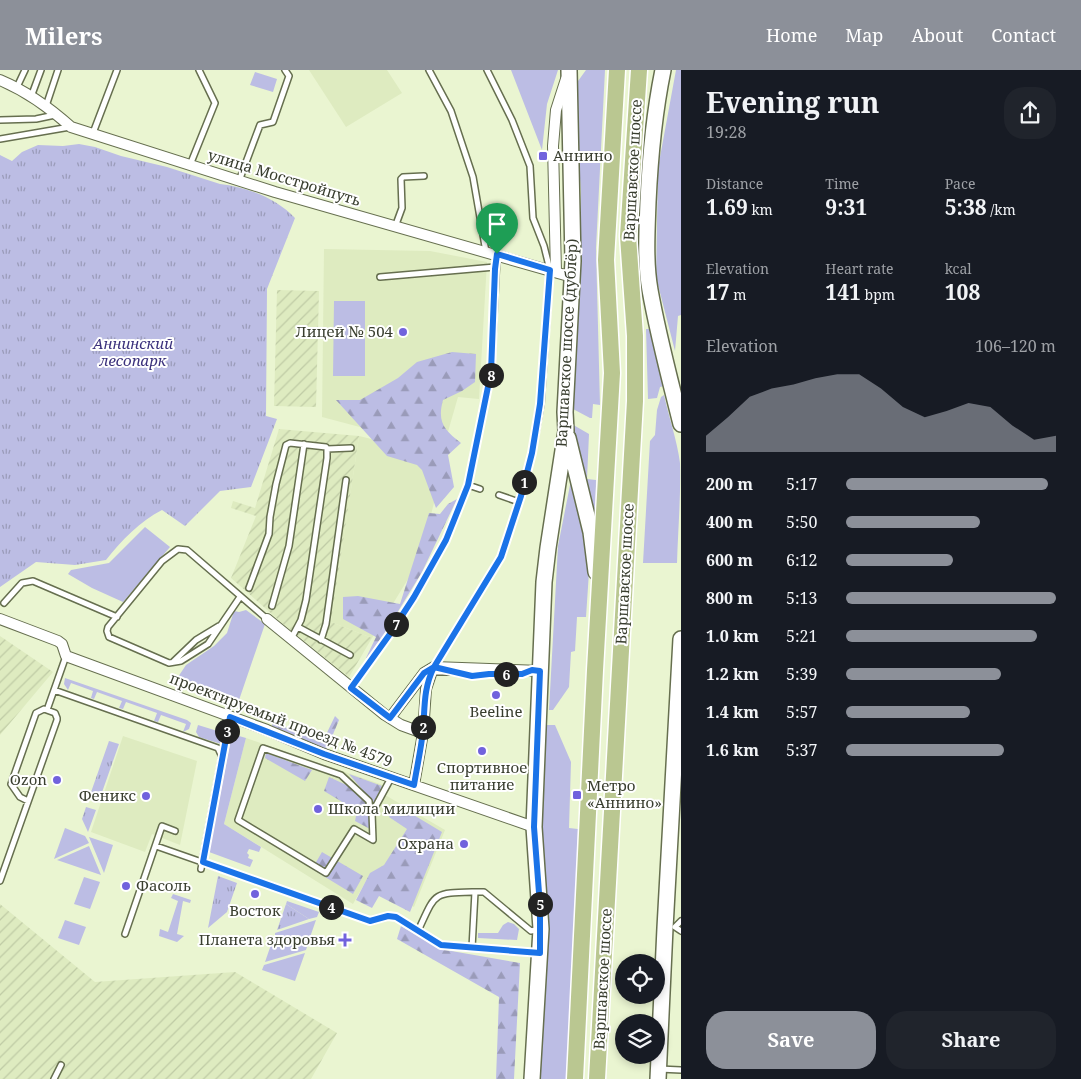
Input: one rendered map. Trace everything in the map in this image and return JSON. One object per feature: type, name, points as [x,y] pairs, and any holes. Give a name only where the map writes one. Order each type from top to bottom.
[{"type":"main road","name":"Варшавское шоссе","points":[[575,1079],[612,373],[606,260],[617,70]]},
{"type":"main road","name":"Варшавское шоссе","points":[[597,1079],[635,401],[635,336],[628,236],[639,70]]},
{"type":"main road","points":[[663,70],[653,126],[650,165],[647,221],[650,289],[681,424]]},
{"type":"main road","name":"Варшавское шоссе (дублёр)","points":[[532,1079],[541,929],[534,827],[536,670],[548,548],[566,431],[565,412],[572,277],[572,74]]},
{"type":"main road","points":[[566,431],[591,532],[596,565],[599,616]]},
{"type":"main road","points":[[658,1076],[670,927],[681,639]]},
{"type":"street","points":[[553,271],[554,132],[560,97],[572,74]]},
{"type":"street","name":"улица Мосстройпуть","points":[[0,80],[17,87],[58,115],[71,127],[239,181],[572,277]]},
{"type":"street","name":"проектируемый проезд № 4579","points":[[0,619],[58,641],[62,644],[66,656],[390,778],[534,827]]},
{"type":"street","points":[[267,619],[390,718],[423,733]]},
{"type":"street","points":[[390,718],[430,671],[536,670]]},
{"type":"street","points":[[414,785],[423,733],[426,689],[430,671]]},
{"type":"lane","points":[[17,87],[24,70]]},
{"type":"lane","points":[[31,97],[41,70]]},
{"type":"lane","points":[[46,107],[58,70]]},
{"type":"lane","points":[[93,134],[117,70]]},
{"type":"lane","points":[[190,165],[215,103],[199,70]]},
{"type":"lane","points":[[239,181],[260,125],[273,122],[289,76],[285,70]]},
{"type":"lane","points":[[429,70],[437,78],[451,111],[473,177],[486,252]]},
{"type":"lane","points":[[487,70],[512,120],[530,166],[533,218],[553,271],[540,404],[532,453],[518,502],[501,557],[430,671],[459,672],[480,676],[489,674],[522,674],[536,670]]},
{"type":"lane","points":[[0,120],[36,119],[58,115]]},
{"type":"lane","points":[[0,139],[71,127]]},
{"type":"lane","points":[[395,227],[402,208],[401,179],[403,177],[424,176]]},
{"type":"lane","points":[[351,688],[414,597],[446,540],[468,485],[491,372],[497,254]]},
{"type":"lane","points":[[380,277],[495,267]]},
{"type":"lane","points":[[249,588],[269,534],[276,484],[286,445],[290,443],[322,445],[327,449],[351,448]]},
{"type":"lane","points":[[272,606],[289,546],[304,444]]},
{"type":"lane","points":[[291,640],[298,627],[306,600],[327,449]]},
{"type":"lane","points":[[321,640],[326,624],[346,480]]},
{"type":"lane","points":[[468,485],[480,489]]},
{"type":"lane","points":[[499,495],[518,502]]},
{"type":"lane","points":[[240,597],[208,644],[186,659],[172,663],[109,637],[107,630],[162,561],[178,550],[187,550],[267,619]]},
{"type":"lane","points":[[4,603],[22,583],[33,581],[117,616]]},
{"type":"lane","points":[[172,663],[196,640],[221,626]]},
{"type":"lane","points":[[298,627],[350,655]]},
{"type":"lane","points":[[47,710],[66,656]]},
{"type":"lane","points":[[54,690],[215,746],[221,751],[222,758]]},
{"type":"lane","points":[[0,881],[28,801],[57,718],[55,713],[47,710],[36,713],[11,784],[20,797],[28,801]]},
{"type":"lane","points":[[201,869],[230,717]]},
{"type":"lane","points":[[372,813],[370,812],[369,801],[341,775],[263,748],[238,820],[326,873],[354,829],[373,840],[372,813],[390,778]]},
{"type":"lane","points":[[125,934],[162,826],[175,831]]},
{"type":"lane","points":[[156,846],[370,921],[388,916],[396,917],[441,945],[540,953]]},
{"type":"lane","points":[[418,931],[432,900],[444,893],[475,892],[484,892],[531,931],[541,929]]},
{"type":"lane","points":[[472,948],[475,892]]},
{"type":"lane","points":[[670,927],[681,921]]},
{"type":"lane","points":[[670,927],[681,931]]},
{"type":"lane","points":[[54,1079],[61,1065]]},
{"type":"lane","points":[[658,1076],[681,1070]]},
{"type":"shaded area","points":[[309,70],[387,70],[402,93],[346,127]]},
{"type":"shaded area","name":"Лицей № 504","points":[[324,249],[430,251],[487,262],[479,399],[458,397],[443,449],[322,417]]},
{"type":"shaded area","points":[[277,290],[319,291],[316,407],[274,406]]},
{"type":"shaded area","points":[[279,429],[359,436],[331,622],[372,638],[349,677],[282,623],[231,578],[256,516],[231,508],[233,501],[255,508]]},
{"type":"shaded area","points":[[359,436],[442,456],[434,503],[419,561],[372,638],[331,622]]},
{"type":"shaded area","points":[[0,636],[53,672],[0,735]]},
{"type":"shaded area","name":"Феникс","points":[[123,736],[197,761],[180,845],[152,834],[145,852],[91,832]]},
{"type":"shaded area","name":"Школа милиции","points":[[246,738],[383,785],[380,792],[445,830],[414,907],[366,881],[353,904],[224,824]]},
{"type":"shaded area","points":[[0,904],[95,982],[235,972],[337,1033],[311,1079],[0,1079]]},
{"type":"green space","points":[[511,70],[558,70],[547,104],[542,150]]},
{"type":"green space","points":[[586,70],[605,70],[596,248],[600,405],[593,404],[592,418],[573,409],[580,269],[581,191],[573,88]]},
{"type":"green space","points":[[676,70],[681,70],[681,315],[678,316],[675,351],[656,277],[658,168]]},
{"type":"green space","points":[[255,72],[277,79],[273,92],[250,85]]},
{"type":"green space","name":"Аннинский лесопарк","points":[[79,144],[167,167],[220,184],[251,191],[270,199],[295,218],[267,289],[266,416],[277,419],[251,487],[220,491],[185,526],[162,510],[154,514],[118,545],[106,560],[75,565],[36,562],[0,587],[0,155],[12,161],[22,152],[38,145],[63,146]]},
{"type":"green space","points":[[334,301],[365,301],[365,376],[333,376]]},
{"type":"green space","points":[[646,329],[653,329],[664,386],[660,387],[657,398],[648,399]]},
{"type":"green space","points":[[452,352],[476,354],[475,382],[443,400],[441,414],[443,425],[461,443],[448,455],[454,487],[436,508],[422,470],[417,465],[387,456],[336,400],[360,400],[398,378],[417,362]]},
{"type":"green space","points":[[664,395],[680,463],[677,563],[643,563],[650,441],[655,435],[657,410],[661,397]]},
{"type":"green space","points":[[570,423],[589,434],[587,479],[596,480],[595,526]]},
{"type":"green space","points":[[571,480],[586,543],[589,572],[586,617],[577,617],[575,651],[571,652],[569,687],[553,710],[549,710],[558,546]]},
{"type":"green space","points":[[457,499],[422,572],[369,659],[366,658],[376,637],[343,619],[343,597],[358,596],[400,604],[429,513],[440,514],[448,504]]},
{"type":"green space","points":[[145,527],[170,547],[123,602],[92,588],[68,574],[71,570],[109,563]]},
{"type":"green space","points":[[246,610],[265,624],[237,706],[176,680],[186,665],[214,646],[227,633],[234,611]]},
{"type":"green space","points":[[65,678],[187,720],[191,723],[189,729],[183,732],[186,724],[161,715],[158,722],[154,721],[157,713],[126,702],[123,709],[119,708],[122,701],[97,692],[94,699],[91,698],[93,691],[71,683],[68,690],[64,684]]},
{"type":"green space","points":[[335,716],[339,720],[326,751],[271,729],[273,722],[322,743]]},
{"type":"green space","points":[[198,725],[224,733],[221,744],[199,737],[196,732]]},
{"type":"green space","points":[[546,725],[555,725],[571,762],[569,828],[578,829],[570,1079],[539,1079],[541,825]]},
{"type":"green space","points":[[232,734],[246,738],[224,824],[261,847],[259,852],[249,849],[247,853],[249,855],[248,858],[253,860],[250,867],[209,852]]},
{"type":"green space","points":[[109,741],[119,744],[100,798],[90,795]]},
{"type":"green space","points":[[266,753],[312,770],[305,781],[265,758]]},
{"type":"green space","points":[[349,774],[382,786],[374,803],[369,797],[374,817],[370,829],[355,821],[357,811],[324,791],[329,777],[366,794]]},
{"type":"green space","points":[[397,805],[442,832],[410,912],[379,896],[372,908],[356,900],[370,873],[384,865],[407,829],[389,817]]},
{"type":"green space","points":[[86,807],[96,810],[88,832],[82,819]]},
{"type":"green space","points":[[65,828],[85,836],[89,843],[54,859]]},
{"type":"green space","points":[[89,837],[113,845],[104,873]]},
{"type":"green space","points":[[89,846],[101,875],[57,860]]},
{"type":"green space","points":[[322,852],[363,876],[353,894],[312,869]]},
{"type":"green space","points":[[218,876],[237,883],[227,912],[208,928]]},
{"type":"green space","points":[[84,877],[100,882],[90,909],[74,904]]},
{"type":"green space","points":[[173,894],[191,900],[190,903],[183,901],[177,934],[184,936],[177,942],[159,936],[160,929],[168,932],[178,901],[171,898]]},
{"type":"green space","points":[[287,901],[319,912],[317,917],[309,919],[286,904]]},
{"type":"green space","points":[[286,904],[309,919],[277,930]]},
{"type":"green space","points":[[65,920],[86,927],[79,945],[58,938]]},
{"type":"green space","points":[[316,920],[307,946],[275,935],[275,933]]},
{"type":"green space","points":[[508,922],[514,924],[519,929],[517,940],[478,938],[478,933],[498,933],[503,925]]},
{"type":"green space","points":[[401,926],[440,949],[520,963],[514,1079],[496,1079],[499,997],[397,939]]},
{"type":"green space","points":[[274,936],[307,947],[306,950],[265,962]]},
{"type":"green space","points":[[305,953],[295,981],[262,970],[264,965]]},
{"type":"place","name":"Аннино","points":[[543,156]]},
{"type":"place","name":"Лицей № 504","points":[[403,332]]},
{"type":"place","name":"Beeline","points":[[496,695]]},
{"type":"place","name":"Спортивное питание","points":[[482,751]]},
{"type":"place","name":"Ozon","points":[[57,780]]},
{"type":"place","name":"Метро «Аннино»","points":[[577,795]]},
{"type":"place","name":"Феникс","points":[[146,796]]},
{"type":"place","name":"Школа милиции","points":[[318,809]]},
{"type":"place","name":"Охрана","points":[[464,844]]},
{"type":"place","name":"Фасоль","points":[[126,886]]},
{"type":"place","name":"Восток","points":[[255,894]]},
{"type":"place","name":"Планета здоровья","points":[[345,940]]},
{"type":"route","points":[[497,254],[491,372],[468,485],[446,540],[414,597],[351,688],[390,718],[424,673],[434,667],[472,676],[522,674],[532,670],[540,671],[534,827],[540,906],[540,953],[441,945],[394,916],[370,921],[203,862],[230,717],[324,754],[414,785],[423,733],[428,677],[434,667],[501,557],[521,496],[532,453],[540,404],[550,270],[497,254]]}]
